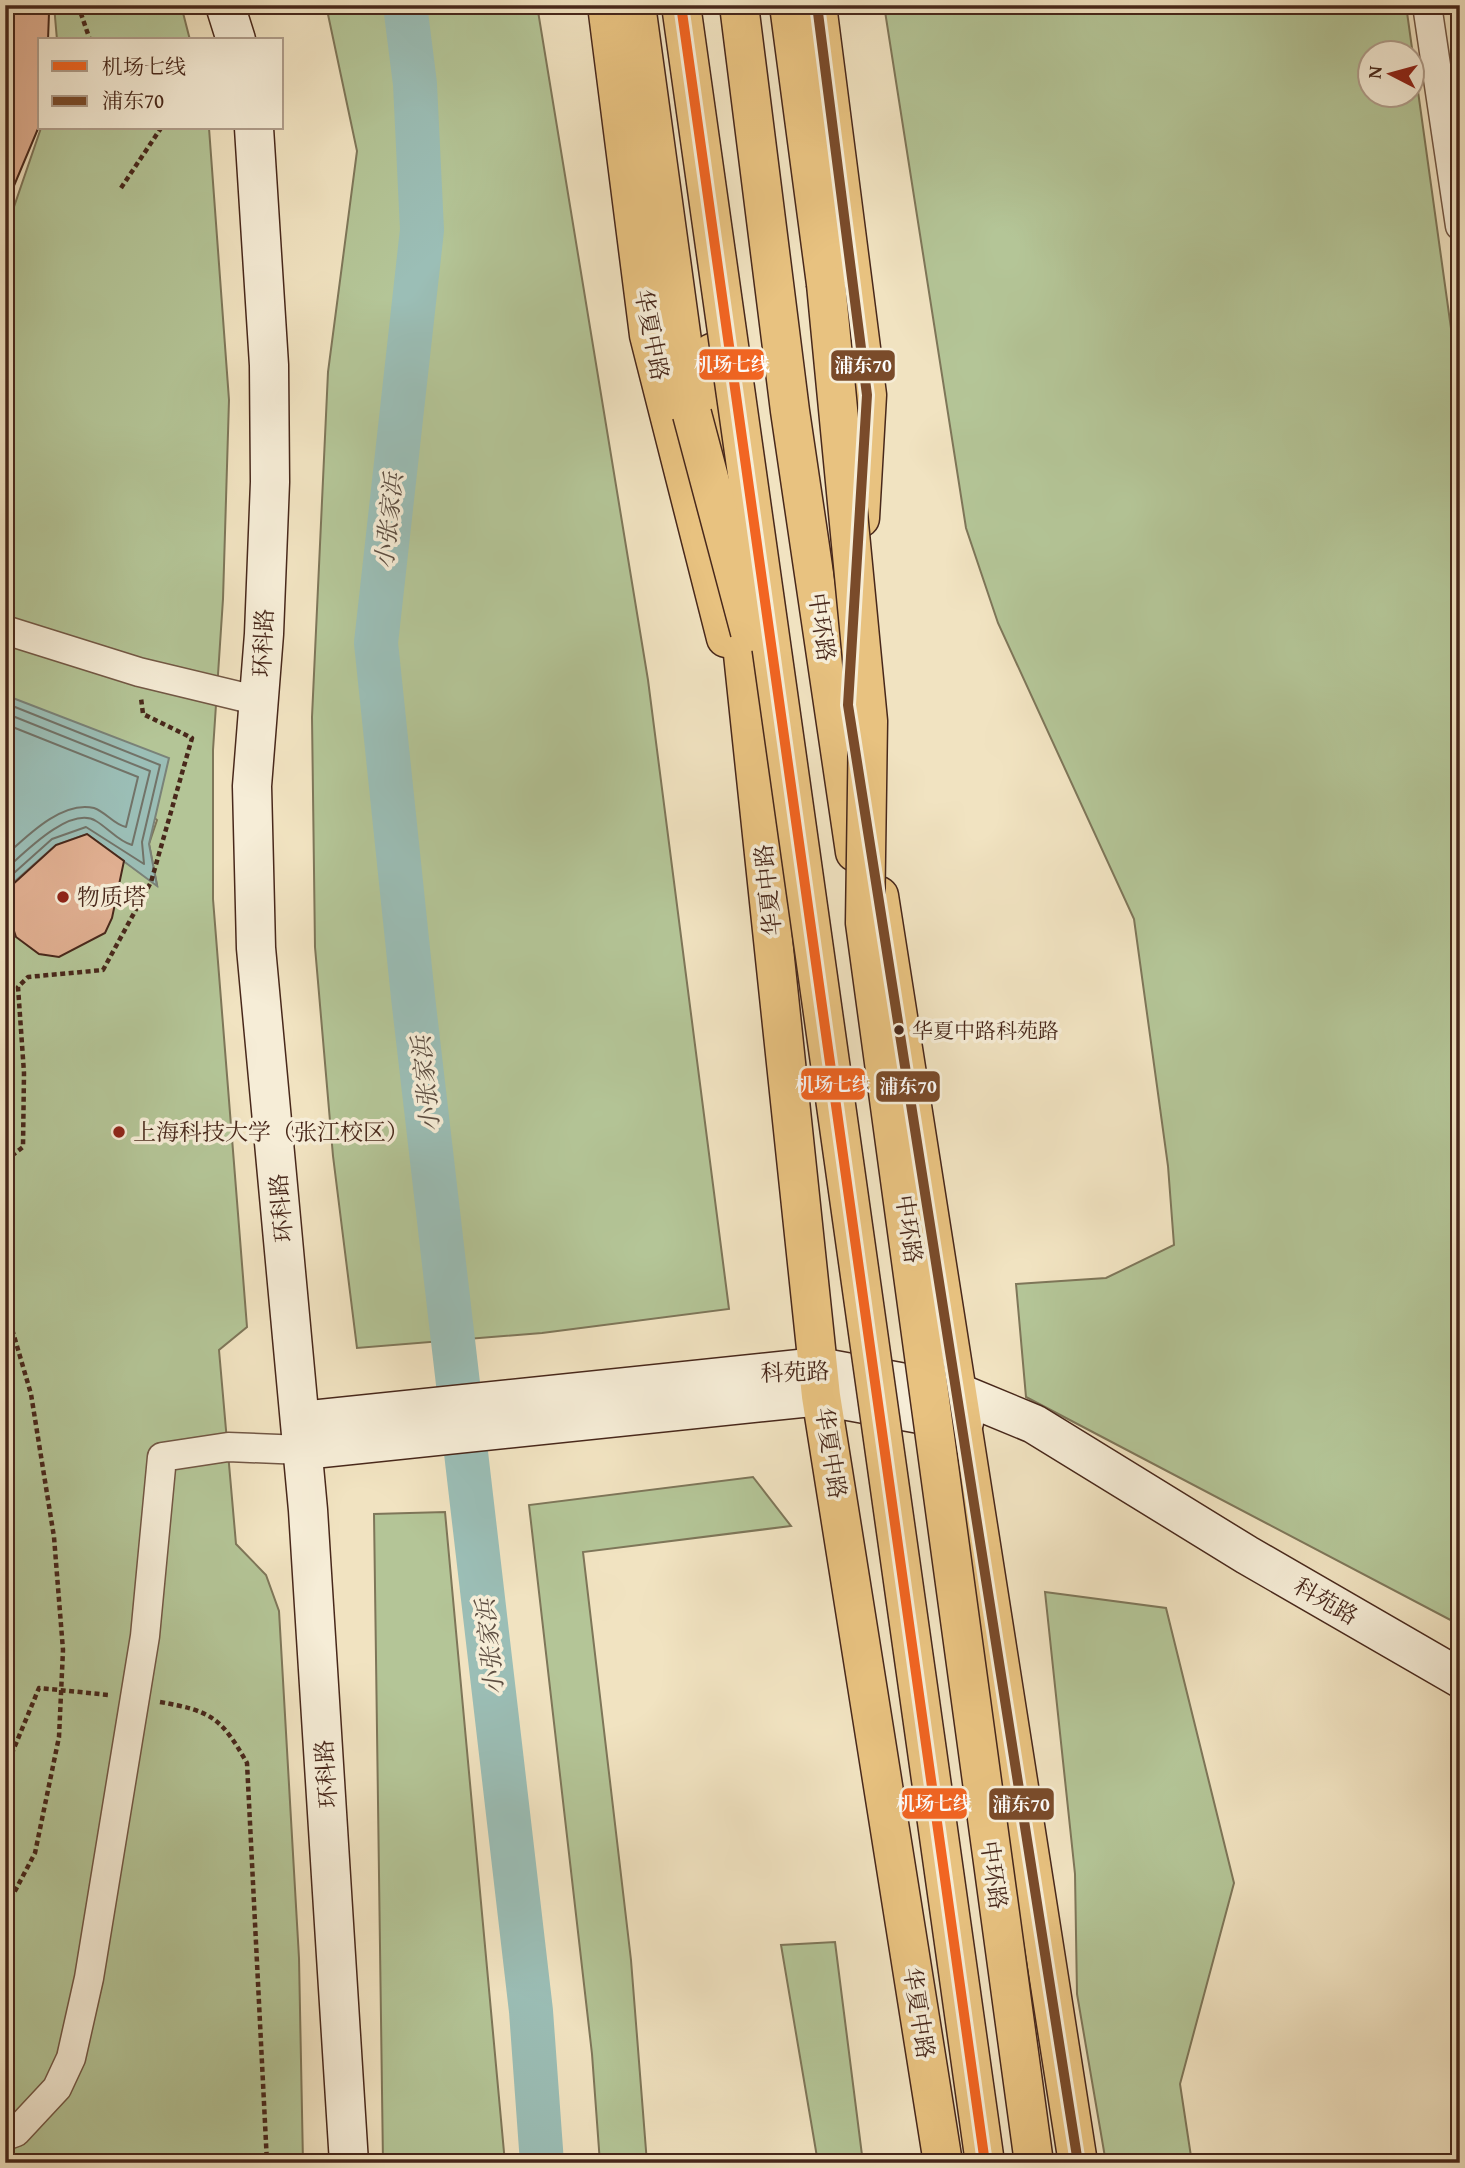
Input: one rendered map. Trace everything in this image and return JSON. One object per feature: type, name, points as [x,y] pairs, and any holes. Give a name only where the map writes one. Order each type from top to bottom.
[{"type":"main road","name":"华夏中路","points":[[607,5],[649,335],[752,739]]},
{"type":"main road","points":[[636,5],[692,414],[796,809]]},
{"type":"main road","name":"华夏中路","points":[[663,5],[714,365],[820,1381],[943,2163]]},
{"type":"main road","points":[[681,5],[985,2163]]},
{"type":"main road","name":"中环路","points":[[739,5],[790,411],[866,923],[1034,2163]]},
{"type":"main road","points":[[756,5],[848,705],[1078,2163]]},
{"type":"main road","points":[[789,5],[826,284],[869,721],[866,923]]},
{"type":"main road","points":[[817,5],[867,395],[848,705]]},
{"type":"street","points":[[225,5],[235,38]]},
{"type":"street","points":[[248,5],[257,38]]},
{"type":"street","points":[[1427,5],[1460,226]]},
{"type":"street","name":"环科路","points":[[254,130],[270,378],[270,482],[252,786],[256,948],[313,1434],[349,2163]]},
{"type":"street","name":"环科路","points":[[276,130],[291,364],[286,635],[274,787],[278,947],[313,1434],[371,2163]]},
{"type":"street","points":[[5,631],[139,673],[259,701]]},
{"type":"street","name":"科苑路","points":[[134,1698],[145,1636],[162,1457],[313,1434],[820,1381],[1034,1424],[1247,1555],[1460,1678]]},
{"type":"street","name":"科苑路","points":[[961,1408],[1234,1576],[1460,1706]]},
{"type":"street","points":[[5,2136],[16,2132],[57,2088],[71,2058],[89,1978],[134,1698]]},
{"type":"path","points":[[78,5],[89,38]]},
{"type":"path","points":[[121,188],[160,130]]},
{"type":"path","points":[[5,1161],[23,1147],[24,1073],[18,987],[27,977],[103,970],[151,882],[192,738],[143,714],[139,673]]},
{"type":"path","points":[[5,1305],[31,1394],[54,1537],[63,1650],[59,1737],[35,1853],[5,1910]]},
{"type":"path","points":[[5,1770],[38,1688],[61,1688],[198,1709],[227,1729],[247,1763],[267,2163]]},
{"type":"green space","points":[[54,5],[181,5],[189,38],[57,38]]},
{"type":"green space","points":[[326,5],[537,5],[648,680],[729,1309],[542,1333],[357,1348],[333,1156],[315,947],[312,717],[328,372],[357,151]]},
{"type":"green space","points":[[884,5],[1406,5],[1411,38],[1356,38],[1356,108],[1420,108],[1460,393],[1460,1625],[1026,1397],[1016,1284],[1106,1278],[1174,1245],[1168,1166],[1134,919],[998,623],[966,528]]},
{"type":"green space","name":"上海科技大学（张江校区）","points":[[40,130],[209,130],[229,400],[223,599],[213,750],[213,899],[247,1327],[219,1350],[236,1544],[266,1575],[279,1611],[299,1958],[303,2163],[5,2163],[5,890],[56,845],[87,834],[157,885],[149,844],[157,820],[5,695],[5,233]]},
{"type":"green space","points":[[753,1477],[791,1526],[583,1552],[631,1960],[647,2163],[600,2163],[592,2054],[529,1505]]},
{"type":"green space","points":[[445,1512],[505,2163],[383,2163],[374,1514]]},
{"type":"green space","points":[[1045,1592],[1166,1608],[1234,1883],[1180,2084],[1192,2163],[1106,2163],[1077,1994],[1075,1874]]},
{"type":"green space","points":[[835,1942],[863,2163],[818,2163],[781,1945]]},
{"type":"water","points":[[5,695],[169,758],[149,844],[157,886],[87,834],[56,845],[5,890]]},
{"type":"building","points":[[6,12],[49,13],[48,38],[38,38],[38,129],[5,207]]},
{"type":"building","name":"物质塔","points":[[87,834],[124,861],[112,918],[105,933],[59,957],[39,954],[16,937],[6,907],[11,886],[56,845]]},
{"type":"waterway","name":"小张家浜","points":[[405,5],[415,84],[422,230],[376,643],[413,997],[531,2011],[542,2163]]},
{"type":"transit line","name":"机场七线","points":[[681,5],[985,2163]]},
{"type":"transit line","name":"浦东70","points":[[817,5],[867,395],[848,705],[1078,2163]]},
{"type":"place","name":"物质塔","points":[[63,897]]},
{"type":"place","name":"华夏中路科苑路","points":[[899,1030]]},
{"type":"place","name":"上海科技大学（张江校区）","points":[[119,1132]]}]
